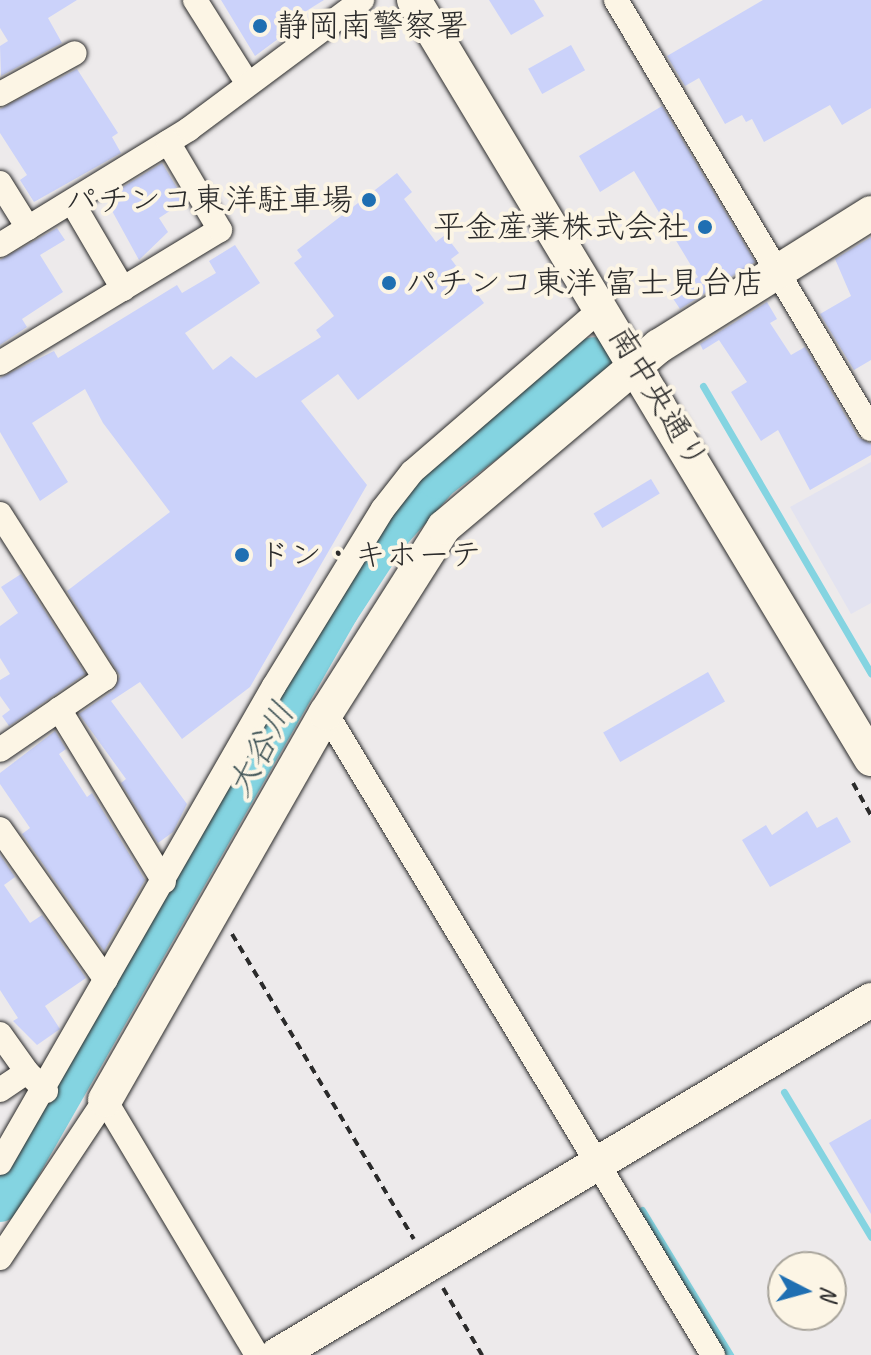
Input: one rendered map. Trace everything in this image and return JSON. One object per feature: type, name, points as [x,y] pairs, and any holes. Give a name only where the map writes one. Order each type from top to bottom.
[{"type":"street","points":[[195,0],[248,84]]},
{"type":"street","points":[[0,245],[168,142],[362,0]]},
{"type":"street","name":"南中央通り","points":[[414,0],[638,364],[871,759]]},
{"type":"street","points":[[616,0],[779,269],[871,429]]},
{"type":"street","points":[[0,94],[75,53]]},
{"type":"street","points":[[0,363],[220,230],[168,142]]},
{"type":"street","points":[[0,183],[28,228]]},
{"type":"street","points":[[72,202],[123,289]]},
{"type":"street","points":[[0,1258],[105,1100],[326,713],[444,527],[638,364],[779,269],[871,213]]},
{"type":"street","points":[[0,1163],[46,1091],[106,980],[383,509],[412,472],[603,307]]},
{"type":"street","points":[[0,514],[105,678],[0,750]]},
{"type":"street","points":[[59,709],[164,882]]},
{"type":"street","points":[[326,713],[713,1355]]},
{"type":"street","points":[[0,829],[106,980]]},
{"type":"street","points":[[277,1355],[871,1000]]},
{"type":"street","points":[[0,1034],[27,1072],[46,1091]]},
{"type":"street","points":[[0,1090],[27,1072]]},
{"type":"street","points":[[105,1100],[257,1355]]},
{"type":"path","points":[[216,907],[482,1355]]},
{"type":"shaded area","points":[[871,462],[871,603],[851,614],[790,507]]},
{"type":"building","points":[[0,0],[77,0],[48,18],[62,43],[1,76],[0,46],[8,41],[0,28]]},
{"type":"building","name":"静岡南警察署","points":[[221,0],[324,0],[277,29],[282,36],[255,56]]},
{"type":"building","points":[[489,0],[534,0],[544,16],[511,35]]},
{"type":"building","points":[[763,0],[871,0],[871,108],[842,125],[830,105],[764,142],[752,119],[746,122],[742,115],[725,124],[699,78],[685,86],[667,56]]},
{"type":"building","points":[[571,45],[585,70],[542,94],[528,69]]},
{"type":"building","points":[[77,69],[118,133],[112,137],[121,153],[34,202],[20,180],[27,175],[0,133],[0,109]]},
{"type":"building","name":"平金産業株式会社","points":[[662,106],[755,262],[680,309],[670,294],[698,277],[634,171],[600,192],[579,156]]},
{"type":"building","points":[[162,163],[185,201],[159,218],[168,232],[139,260],[105,198]]},
{"type":"building","points":[[397,173],[412,192],[404,199],[436,242],[445,235],[459,253],[451,259],[484,303],[358,400],[338,374],[301,401],[367,485],[250,687],[182,739],[140,682],[111,701],[187,804],[173,832],[158,843],[121,783],[126,779],[79,714],[114,690],[120,676],[67,591],[170,512],[103,423],[85,389],[32,423],[68,482],[40,501],[0,432],[0,378],[54,351],[58,358],[177,285],[182,293],[216,273],[209,261],[235,245],[260,283],[185,333],[213,370],[231,356],[256,378],[321,337],[316,330],[334,316],[294,263],[302,257],[297,250]]},
{"type":"building","points":[[57,228],[65,240],[40,255],[63,292],[22,319],[27,327],[0,345],[0,260]]},
{"type":"building","points":[[871,237],[871,360],[854,370],[820,314],[851,296],[835,259]]},
{"type":"building","points":[[767,302],[777,319],[770,323],[791,355],[805,347],[858,437],[871,444],[871,455],[810,490],[778,430],[761,441],[731,392],[747,382],[719,340],[703,350],[700,344]]},
{"type":"building","points":[[651,479],[660,494],[602,528],[594,514]]},
{"type":"building","points":[[21,574],[85,674],[9,726],[2,716],[10,710],[0,696],[0,680],[10,674],[0,658],[0,626],[18,613],[1,587]]},
{"type":"building","points":[[708,672],[725,701],[620,762],[603,732]]},
{"type":"building","points":[[55,731],[66,749],[59,754],[87,797],[92,793],[145,880],[104,951],[22,834],[30,828],[0,784],[0,773]]},
{"type":"building","points":[[807,811],[817,828],[837,817],[851,842],[770,887],[742,840],[766,825],[772,835]]},
{"type":"building","points":[[0,855],[15,877],[4,885],[30,923],[42,915],[86,978],[45,1006],[60,1029],[37,1045],[13,1021],[18,1018],[0,990]]},
{"type":"building","points":[[871,1119],[871,1214],[829,1143]]},
{"type":"waterway","name":"大谷川","points":[[0,1201],[338,610],[387,535],[438,478],[593,358]]},
{"type":"waterway","points":[[703,386],[871,674]]},
{"type":"waterway","points":[[784,1092],[871,1237]]},
{"type":"waterway","points":[[642,1210],[730,1355]]},
{"type":"place","name":"静岡南警察署","points":[[260,26]]},
{"type":"place","name":"パチンコ東洋駐車場","points":[[369,200]]},
{"type":"place","name":"平金産業株式会社","points":[[705,227]]},
{"type":"place","name":"パチンコ東洋 富士見台店","points":[[389,283]]},
{"type":"place","name":"ドン・キホーテ","points":[[242,555]]}]
